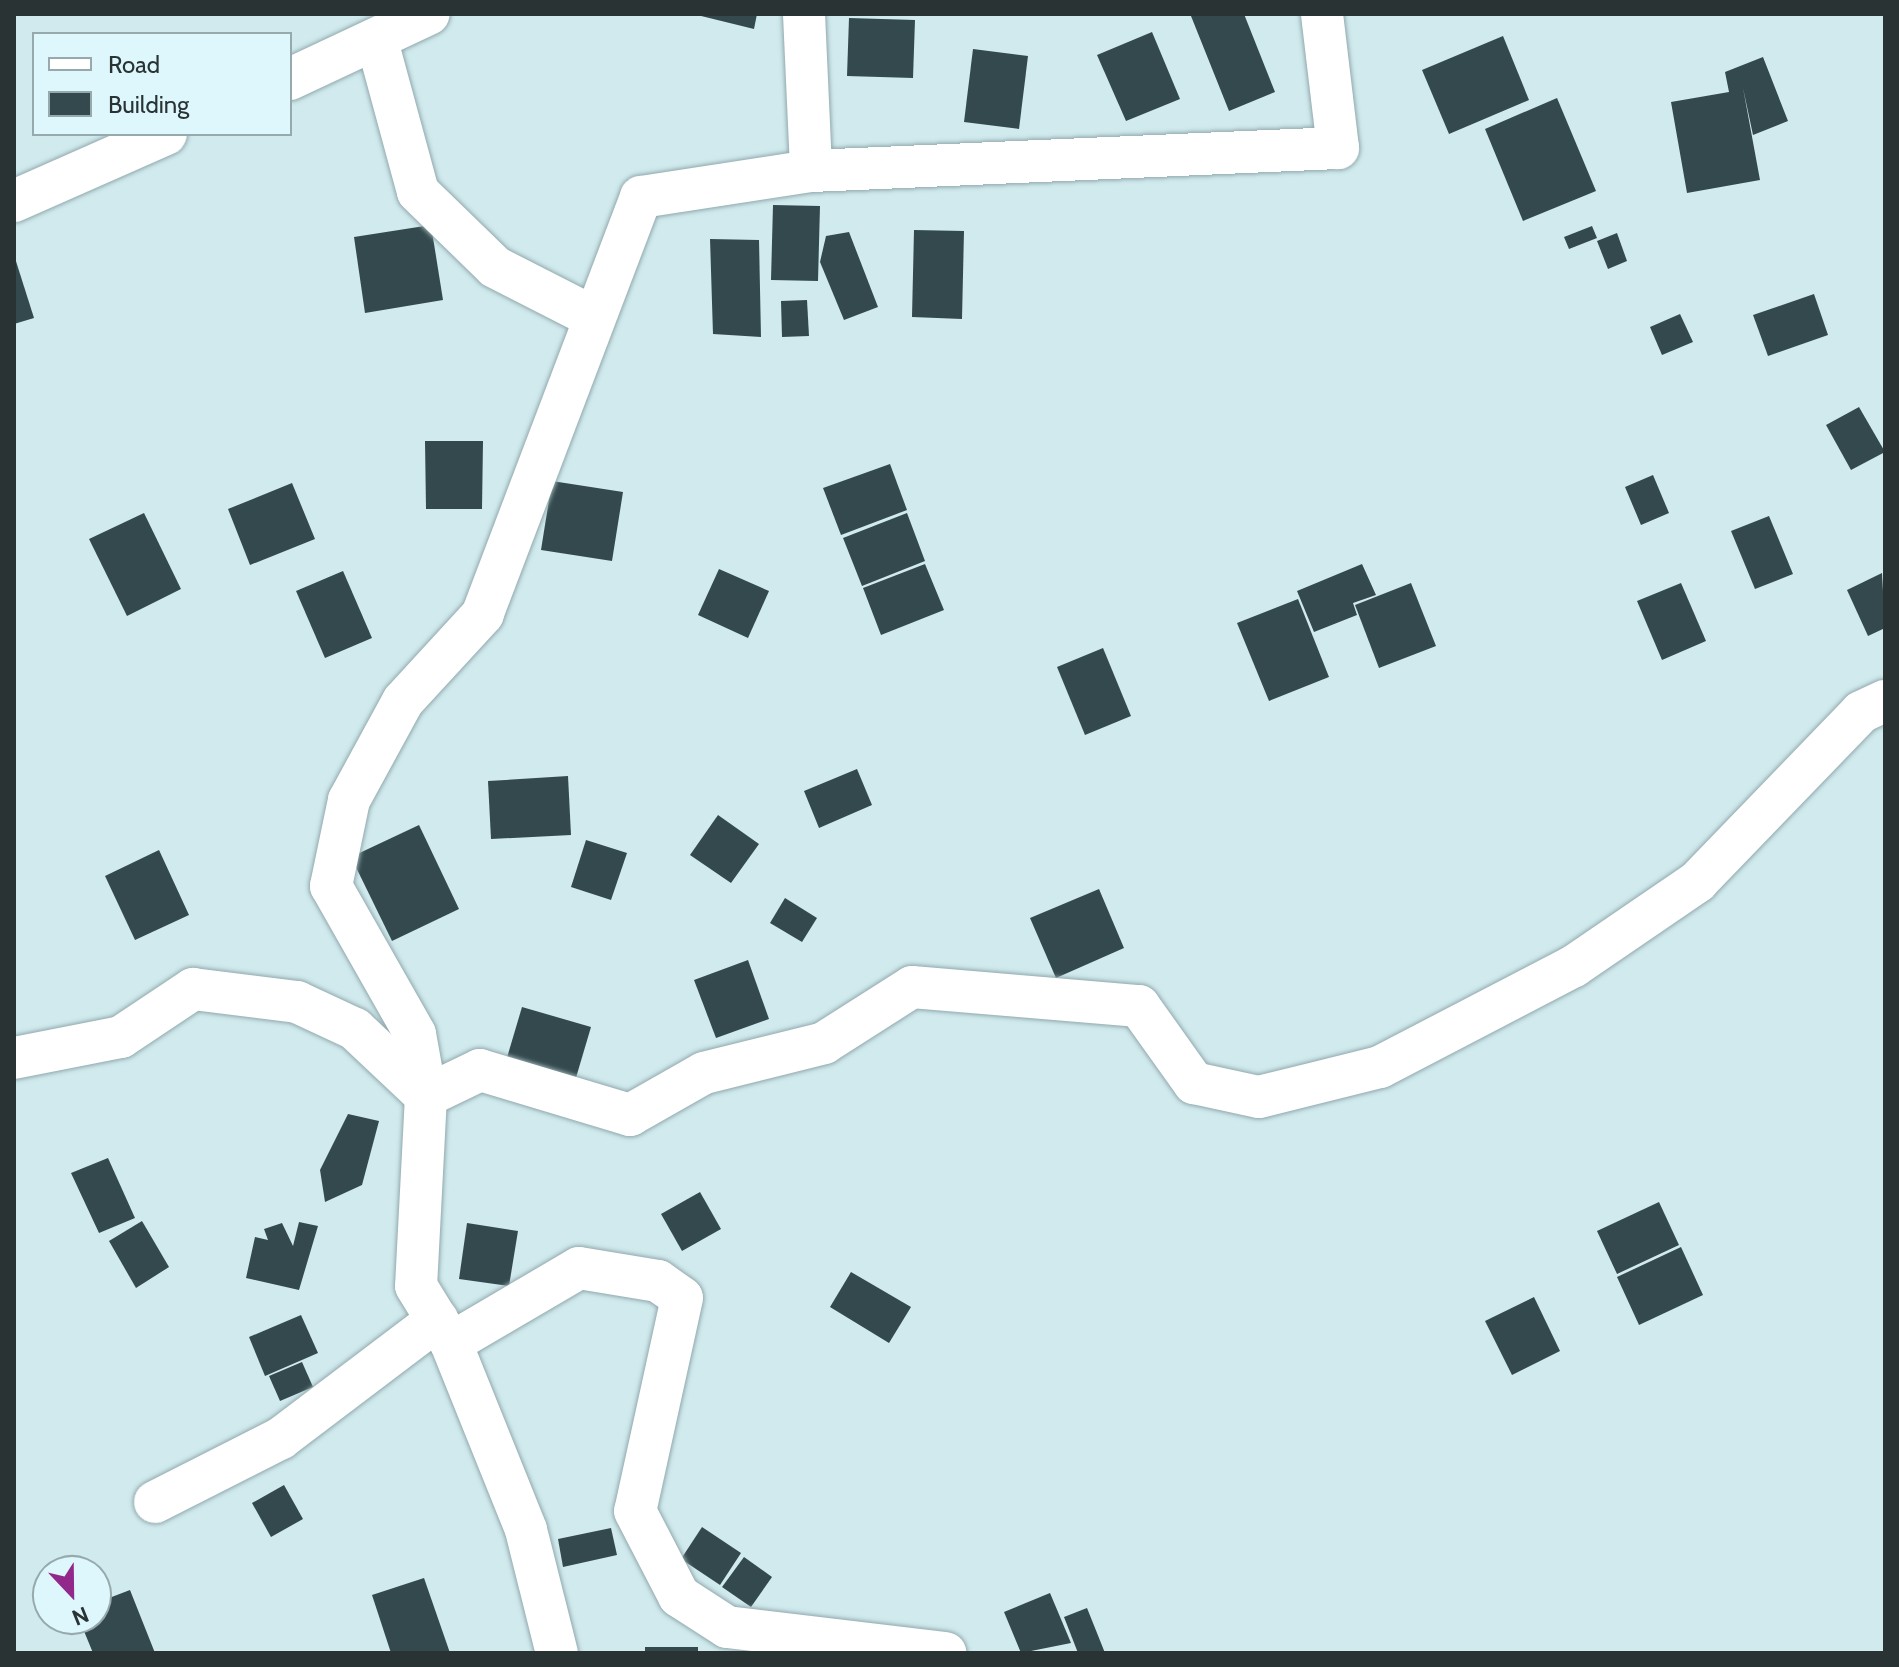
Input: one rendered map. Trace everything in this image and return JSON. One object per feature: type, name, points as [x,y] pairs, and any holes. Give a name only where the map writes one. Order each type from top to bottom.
[{"type":"street","points":[[292,78],[377,41],[429,14]]},
{"type":"street","points":[[804,14],[811,171]]},
{"type":"street","points":[[557,1653],[526,1530],[444,1331],[416,1286],[426,1096],[415,1034],[331,886],[349,800],[403,701],[483,614],[641,197],[811,171],[1338,148],[1322,14]]},
{"type":"street","points":[[377,41],[418,192],[495,267],[593,317]]},
{"type":"street","points":[[14,201],[161,136]]},
{"type":"street","points":[[426,1096],[480,1070],[630,1115],[704,1073],[824,1043],[912,987],[1139,1006],[1194,1083],[1259,1097],[1380,1067],[1574,966],[1697,882],[1861,712],[1885,701]]},
{"type":"street","points":[[14,1058],[121,1037],[193,989],[308,1008],[355,1029],[426,1096]]},
{"type":"street","points":[[155,1502],[281,1438],[444,1331],[579,1268],[658,1281],[682,1298],[635,1511],[679,1596],[727,1627],[945,1653]]},
{"type":"building","points":[[693,14],[757,14],[754,29]]},
{"type":"building","points":[[1244,14],[1275,92],[1229,111],[1191,16]]},
{"type":"building","points":[[849,18],[915,20],[913,78],[847,76]]},
{"type":"building","points":[[1152,32],[1180,99],[1126,121],[1097,55]]},
{"type":"building","points":[[1503,36],[1529,100],[1449,134],[1422,70]]},
{"type":"building","points":[[973,49],[1028,56],[1019,129],[964,122]]},
{"type":"building","points":[[1763,57],[1788,121],[1753,135],[1743,88],[1760,180],[1687,193],[1671,102],[1729,92],[1725,72]]},
{"type":"building","points":[[1557,98],[1596,191],[1523,221],[1485,129]]},
{"type":"building","points":[[773,205],[820,206],[818,281],[771,280]]},
{"type":"building","points":[[431,225],[443,300],[365,313],[354,237]]},
{"type":"building","points":[[1592,226],[1597,238],[1569,249],[1564,237]]},
{"type":"building","points":[[914,230],[964,231],[962,319],[912,317]]},
{"type":"building","points":[[849,232],[878,307],[844,320],[820,262],[826,236]]},
{"type":"building","points":[[1617,233],[1627,261],[1608,269],[1597,241]]},
{"type":"building","points":[[710,239],[759,240],[761,337],[713,334]]},
{"type":"building","points":[[14,255],[34,318],[14,324]]},
{"type":"building","points":[[1814,294],[1828,335],[1768,356],[1753,315]]},
{"type":"building","points":[[807,300],[809,336],[782,337],[781,301]]},
{"type":"building","points":[[1680,314],[1693,342],[1662,355],[1650,327]]},
{"type":"building","points":[[1859,407],[1885,452],[1851,470],[1826,425]]},
{"type":"building","points":[[425,441],[483,441],[482,509],[426,509]]},
{"type":"building","points":[[890,464],[907,510],[841,535],[823,488]]},
{"type":"building","points":[[1653,475],[1669,513],[1641,525],[1625,487]]},
{"type":"building","points":[[552,481],[623,492],[612,561],[541,550]]},
{"type":"building","points":[[292,483],[315,539],[250,565],[228,509]]},
{"type":"building","points":[[144,513],[181,589],[127,616],[89,539]]},
{"type":"building","points":[[907,513],[925,561],[862,586],[843,538]]},
{"type":"building","points":[[1769,516],[1793,574],[1755,589],[1731,531]]},
{"type":"building","points":[[925,564],[944,610],[881,635],[863,588]]},
{"type":"building","points":[[1362,564],[1376,595],[1353,603],[1357,615],[1314,632],[1297,591]]},
{"type":"building","points":[[719,569],[769,591],[748,638],[698,615]]},
{"type":"building","points":[[343,571],[372,638],[325,658],[296,591]]},
{"type":"building","points":[[1882,573],[1885,628],[1868,636],[1847,590]]},
{"type":"building","points":[[1411,583],[1436,646],[1379,668],[1355,605]]},
{"type":"building","points":[[1681,583],[1706,641],[1662,660],[1637,601]]},
{"type":"building","points":[[1298,599],[1329,677],[1269,701],[1237,623]]},
{"type":"building","points":[[1103,648],[1131,716],[1085,735],[1057,667]]},
{"type":"building","points":[[857,769],[872,805],[819,828],[804,791]]},
{"type":"building","points":[[568,776],[571,835],[491,839],[488,781]]},
{"type":"building","points":[[718,815],[759,844],[731,883],[690,855]]},
{"type":"building","points":[[419,825],[459,909],[392,941],[351,857]]},
{"type":"building","points":[[586,840],[627,853],[611,900],[571,887]]},
{"type":"building","points":[[159,850],[189,915],[135,940],[105,876]]},
{"type":"building","points":[[1099,889],[1124,948],[1056,978],[1030,918]]},
{"type":"building","points":[[785,898],[817,918],[802,942],[770,923]]},
{"type":"building","points":[[748,960],[769,1019],[716,1038],[694,980]]},
{"type":"building","points":[[522,1007],[591,1027],[575,1081],[506,1061]]},
{"type":"building","points":[[348,1114],[379,1121],[362,1185],[325,1202],[320,1170]]},
{"type":"building","points":[[108,1158],[135,1218],[99,1233],[71,1173]]},
{"type":"building","points":[[700,1192],[721,1229],[682,1251],[661,1214]]},
{"type":"building","points":[[1659,1202],[1679,1245],[1617,1274],[1597,1231]]},
{"type":"building","points":[[142,1221],[169,1267],[136,1288],[109,1241]]},
{"type":"building","points":[[299,1222],[318,1226],[299,1290],[246,1278],[255,1237],[268,1240],[264,1229],[282,1223],[293,1246]]},
{"type":"building","points":[[467,1223],[518,1231],[509,1286],[459,1279]]},
{"type":"building","points":[[1681,1247],[1703,1295],[1639,1325],[1617,1277]]},
{"type":"building","points":[[851,1272],[911,1307],[889,1343],[830,1307]]},
{"type":"building","points":[[1534,1297],[1560,1351],[1512,1375],[1485,1321]]},
{"type":"building","points":[[301,1315],[318,1353],[265,1376],[249,1337]]},
{"type":"building","points":[[302,1362],[313,1387],[280,1401],[269,1376]]},
{"type":"building","points":[[284,1485],[303,1519],[271,1537],[252,1503]]},
{"type":"building","points":[[702,1527],[741,1553],[720,1585],[681,1559]]},
{"type":"building","points":[[611,1528],[617,1555],[563,1567],[558,1539]]},
{"type":"building","points":[[744,1557],[772,1577],[751,1607],[722,1587]]},
{"type":"building","points":[[424,1578],[450,1653],[391,1653],[372,1595]]},
{"type":"building","points":[[130,1590],[155,1653],[93,1653],[86,1635],[112,1635],[112,1597]]},
{"type":"building","points":[[1050,1593],[1071,1643],[1021,1653],[1004,1612]]},
{"type":"building","points":[[1087,1608],[1105,1653],[1078,1653],[1064,1617]]},
{"type":"building","points":[[645,1647],[698,1647],[698,1653],[645,1653]]}]
